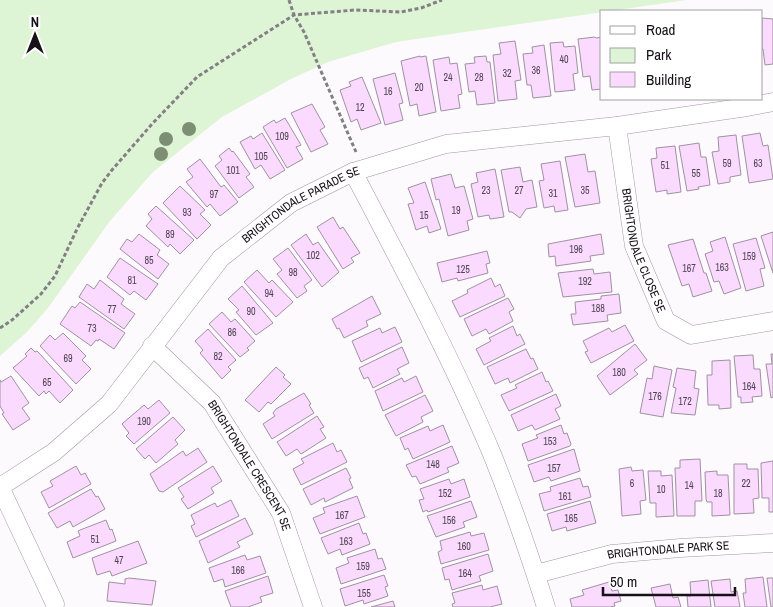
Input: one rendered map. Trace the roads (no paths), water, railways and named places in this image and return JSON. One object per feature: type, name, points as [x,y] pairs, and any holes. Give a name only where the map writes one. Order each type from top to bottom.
[{"type":"street","points":[[353,172],[446,144],[617,126],[773,102]]},
{"type":"street","name":"BRIGHTONDALE CLOSE SE","points":[[617,126],[634,246],[666,321],[691,335],[773,321]]},
{"type":"street","name":"BRIGHTONDALE PARADE SE","points":[[0,487],[54,452],[109,404],[221,258],[290,203],[353,172],[426,311],[492,454],[536,574],[546,607]]},
{"type":"street","name":"BRIGHTONDALE CRESCENT SE","points":[[152,346],[212,403],[281,513],[313,607]]},
{"type":"street","points":[[0,487],[55,604]]},
{"type":"street","name":"BRIGHTONDALE PARK SE","points":[[536,574],[612,554],[773,543]]}]
